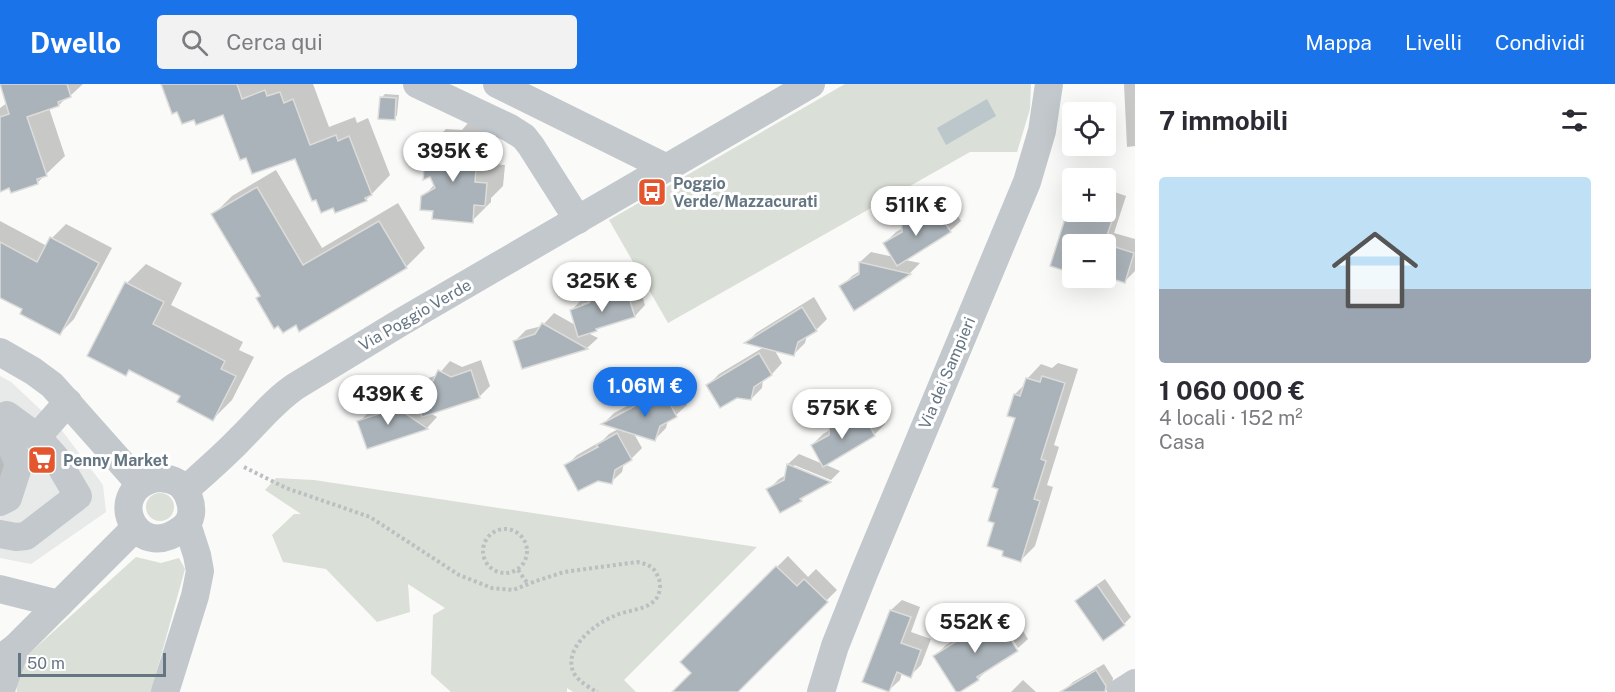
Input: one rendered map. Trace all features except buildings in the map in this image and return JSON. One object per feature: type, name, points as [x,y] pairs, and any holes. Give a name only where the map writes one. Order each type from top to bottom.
[{"type":"street","points":[[417,84],[510,128],[524,137],[578,220]]},
{"type":"street","points":[[497,84],[667,168]]},
{"type":"street","name":"Via Poggio Verde","points":[[185,490],[220,460],[284,394],[296,386],[403,321],[812,84]]},
{"type":"street","name":"Via dei Sampieri","points":[[821,692],[832,654],[864,573],[1027,182],[1042,131],[1049,84]]},
{"type":"street","points":[[0,352],[40,375],[52,385],[140,484]]},
{"type":"street","points":[[37,437],[68,402]]},
{"type":"street","points":[[0,502],[8,498],[19,464],[0,421],[7,415],[37,437],[55,457],[78,496],[26,536],[0,534]]},
{"type":"street","points":[[165,692],[195,596],[200,571],[187,524],[191,510],[189,496],[177,482],[152,478],[140,484],[131,497],[128,505],[130,521],[135,528],[150,537],[161,538],[176,533],[187,524]]},
{"type":"street","points":[[1,692],[8,653],[135,528]]},
{"type":"street","points":[[0,589],[59,604]]},
{"type":"street","points":[[1121,692],[1135,683]]},
{"type":"path","points":[[237,471],[241,466],[286,488],[370,517],[459,575],[492,588],[513,590],[564,572],[637,562],[648,564],[656,570],[660,581],[656,600],[634,611],[615,615],[600,623],[577,645],[572,655],[571,664],[576,676],[597,692]]},
{"type":"path","points":[[500,529],[515,531],[526,542],[527,557],[518,570],[510,573],[495,571],[485,560],[484,545],[493,532],[500,529]]},
{"type":"path","points":[[518,570],[528,584]]},
{"type":"shaded area","points":[[845,84],[1031,84],[1030,109],[1017,152],[970,152],[668,323],[609,220]]},
{"type":"shaded area","points":[[987,99],[996,116],[946,145],[937,128]]},
{"type":"shaded area","name":"Penny Market","points":[[0,376],[11,382],[60,428],[103,485],[106,512],[31,564],[0,558]]},
{"type":"shaded area","points":[[276,478],[314,480],[757,547],[624,680],[636,692],[573,692],[567,688],[567,692],[451,692],[431,674],[433,615],[445,608],[408,584],[410,612],[377,622],[326,569],[283,562],[272,535],[294,514],[301,514],[265,490]]},
{"type":"shaded area","points":[[160,493],[170,497],[174,507],[170,517],[160,521],[150,517],[146,507],[150,497]]},
{"type":"shaded area","points":[[136,557],[161,563],[179,558],[185,569],[151,692],[17,692],[16,684],[23,659]]},
{"type":"place","name":"Poggio Verde/Mazzacurati","points":[[652,192]]},
{"type":"place","name":"Penny Market","points":[[42,460]]}]
